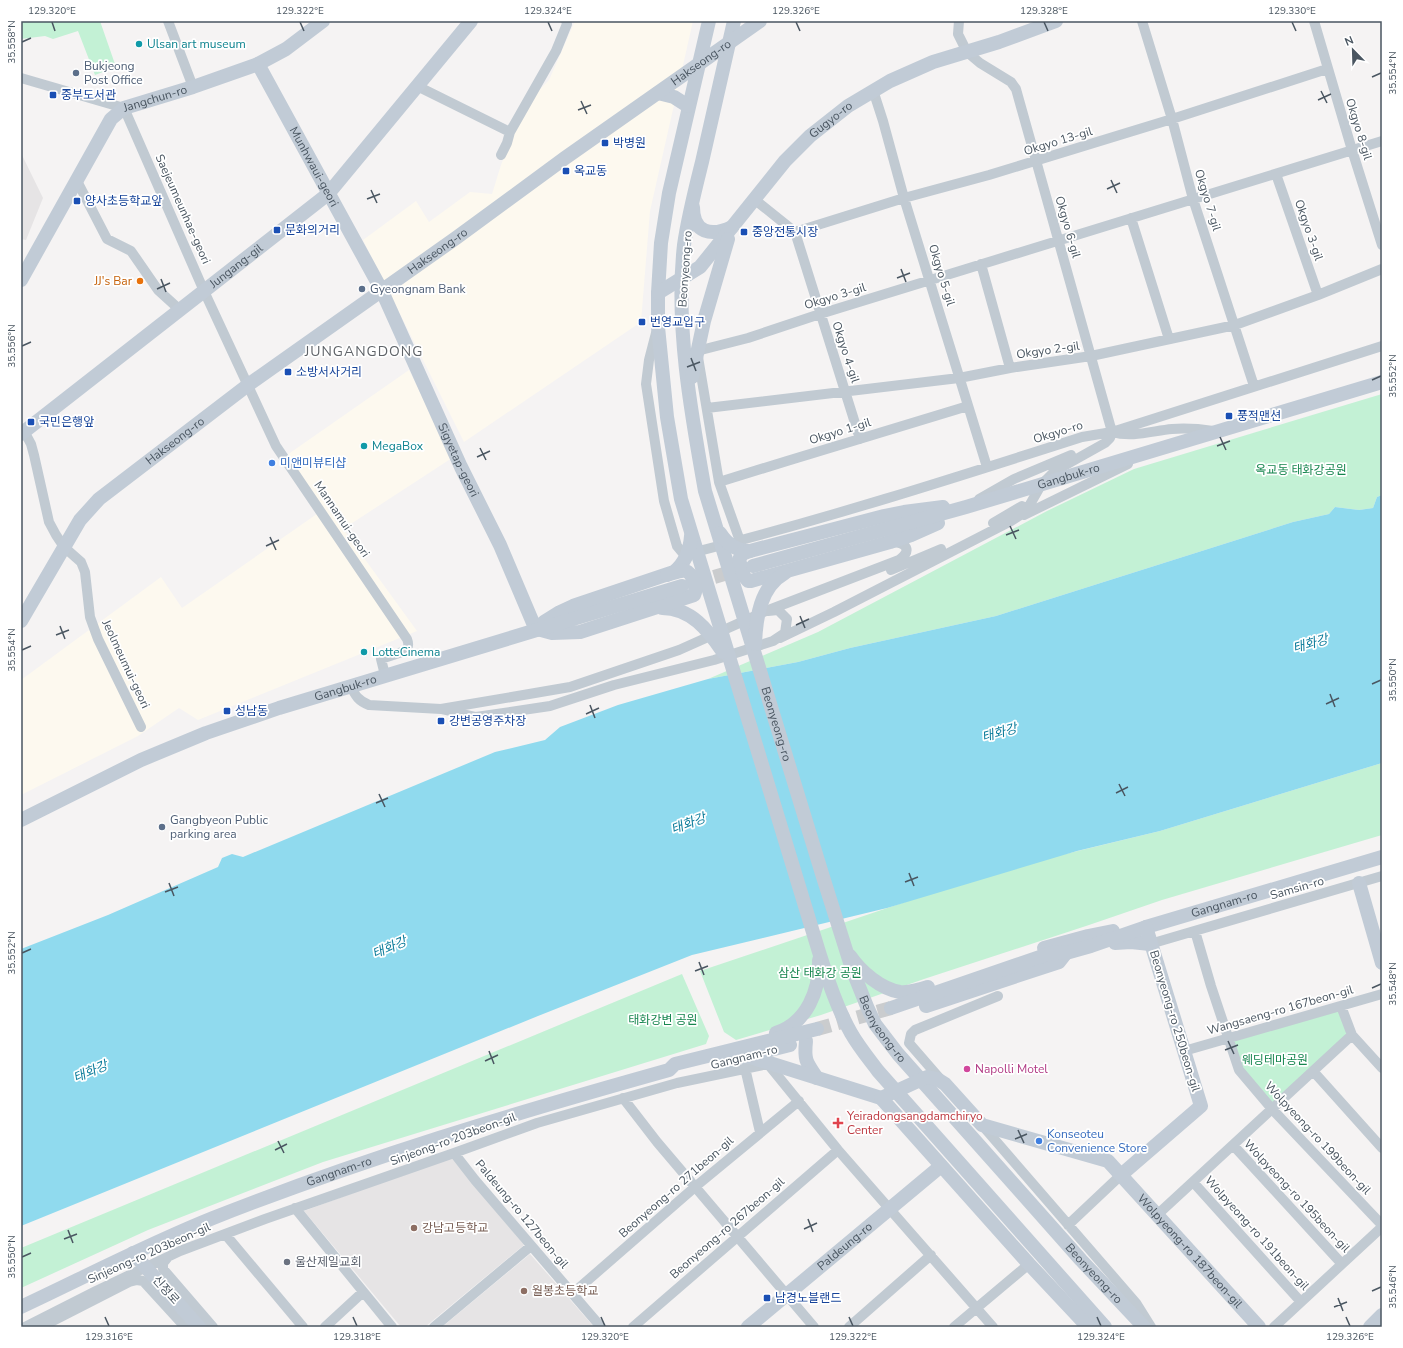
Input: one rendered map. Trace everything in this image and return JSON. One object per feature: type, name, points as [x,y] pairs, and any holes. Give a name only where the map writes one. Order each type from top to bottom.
[{"type":"main road","name":"Jangchun-ro","points":[[21,280],[111,119],[124,108],[193,87],[258,64],[286,49],[323,21]]},
{"type":"main road","name":"Jungang-gil","points":[[22,432],[328,194],[471,21]]},
{"type":"main road","name":"Beonyeong-ro","points":[[709,21],[688,106],[664,219],[658,265],[658,327],[667,417],[681,499],[731,664],[827,979],[844,1019],[878,1072],[1105,1327]]},
{"type":"main road","name":"Beonyeong-ro","points":[[734,21],[693,198],[684,246],[682,325],[690,394],[705,491],[844,946],[862,996],[876,1024],[898,1054],[980,1147],[1144,1327]]},
{"type":"main road","name":"Hakseong-ro","points":[[21,621],[80,520],[99,499],[248,385],[456,238],[565,158],[760,21]]},
{"type":"main road","name":"Gugyo-ro","points":[[658,293],[700,267],[785,161],[810,136],[848,106],[873,90],[926,65],[999,42],[1056,21]]},
{"type":"main road","name":"Munhwaui-geori","points":[[258,64],[328,194],[382,289]]},
{"type":"main road","points":[[658,93],[668,94],[688,106]]},
{"type":"main road","points":[[693,198],[695,219],[701,230],[715,233],[732,227]]},
{"type":"main road","points":[[690,394],[697,351],[723,253],[732,227]]},
{"type":"main road","name":"Sigyetap-geori","points":[[382,289],[461,467],[500,545],[536,630]]},
{"type":"main road","name":"Gangbuk-ro","points":[[753,566],[1084,473],[1382,382]]},
{"type":"main road","points":[[966,507],[930,527],[890,542],[748,580],[744,576],[739,560],[742,554],[750,551],[884,516],[925,509],[966,507]]},
{"type":"main road","points":[[716,528],[724,539],[731,545],[738,549],[750,551]]},
{"type":"main road","points":[[667,575],[674,572],[683,563],[689,550],[692,535]]},
{"type":"main road","points":[[756,656],[756,633],[761,603],[764,595],[775,580],[790,570]]},
{"type":"main road","points":[[682,571],[690,572],[696,588],[694,595],[690,597],[580,632],[552,633],[536,630],[547,620],[573,606],[682,571]]},
{"type":"main road","name":"Gangbuk-ro","points":[[21,820],[173,746],[240,721],[682,586]]},
{"type":"main road","points":[[656,608],[671,608],[680,610],[695,619],[708,631],[731,664]]},
{"type":"main road","name":"Gangnam-ro","points":[[892,1012],[1058,962],[1066,953],[1146,927],[1382,857]]},
{"type":"main road","points":[[1360,883],[1379,938],[1382,962]]},
{"type":"main road","points":[[844,946],[856,965],[878,982],[901,992],[916,991],[1056,944],[1118,930],[1146,927]]},
{"type":"main road","name":"Beonyeong-ro 250beon-gil","points":[[1121,1175],[1201,1106],[1146,927]]},
{"type":"main road","points":[[1091,946],[1131,942],[1150,944]]},
{"type":"main road","points":[[819,952],[818,975],[808,1008],[802,1017],[793,1025],[779,1032],[743,1041],[730,1050],[746,1062],[768,1064],[881,1098],[1029,1264],[1088,1327]]},
{"type":"main road","points":[[814,1036],[805,1056],[806,1062],[817,1078]]},
{"type":"main road","name":"Gangnam-ro","points":[[21,1307],[133,1253],[212,1219],[337,1172],[524,1112],[669,1070],[676,1064],[730,1050],[814,1036]]},
{"type":"main road","name":"Gangnam-ro","points":[[669,1070],[677,1073],[746,1062],[814,1036]]},
{"type":"main road","points":[[881,1098],[927,1077],[937,1079],[945,1084],[982,1125],[1108,1161],[1121,1175]]},
{"type":"main road","name":"Paldeung-ro","points":[[748,1327],[941,1166]]},
{"type":"main road","name":"Wolpyeong-ro 187beon-gil","points":[[1121,1175],[1259,1327]]},
{"type":"main road","name":"신정로","points":[[133,1253],[199,1327]]},
{"type":"main road","points":[[1370,1327],[1382,1315]]},
{"type":"street","points":[[168,21],[193,87]]},
{"type":"street","points":[[501,155],[507,143],[510,132],[556,51],[566,21]]},
{"type":"street","points":[[959,21],[958,34],[967,52]]},
{"type":"street","name":"Okgyo 7-gil","points":[[1142,21],[1172,119],[1193,199],[1254,386]]},
{"type":"street","name":"Okgyo 8-gil","points":[[1314,21],[1327,69],[1382,245]]},
{"type":"street","name":"Okgyo 6-gil","points":[[967,52],[980,63],[1011,82],[1016,89],[1112,432]]},
{"type":"street","name":"Okgyo 13-gil","points":[[795,232],[904,198],[1035,161],[1327,69]]},
{"type":"street","points":[[21,78],[124,108]]},
{"type":"street","points":[[417,86],[510,132]]},
{"type":"street","name":"Okgyo 5-gil","points":[[873,90],[904,198],[987,467]]},
{"type":"street","name":"Saejeumeunhae-geori","points":[[124,108],[204,291],[248,385]]},
{"type":"street","name":"Okgyo 3-gil","points":[[697,351],[748,338],[980,264],[1382,141]]},
{"type":"street","name":"Okgyo 3-gil","points":[[1276,174],[1318,295]]},
{"type":"street","points":[[77,181],[107,239],[131,251],[158,290],[180,310]]},
{"type":"street","points":[[754,199],[795,232]]},
{"type":"street","points":[[1131,218],[1169,339]]},
{"type":"street","name":"Okgyo 4-gil","points":[[795,232],[860,439]]},
{"type":"street","points":[[980,264],[1010,368]]},
{"type":"street","name":"Okgyo 2-gil","points":[[706,408],[959,378],[1010,368],[1091,356],[1234,325],[1318,295],[1382,269]]},
{"type":"street","name":"Okgyo-ro","points":[[658,327],[649,360],[646,384],[664,501],[677,546],[682,552],[687,554],[740,541],[828,516],[1082,438],[1112,432],[1382,346]]},
{"type":"street","points":[[697,351],[719,482],[740,541]]},
{"type":"street","name":"Mannamui-geori","points":[[248,385],[276,446],[407,638],[409,644],[405,651],[381,659],[385,676]]},
{"type":"street","name":"Okgyo 1-gil","points":[[719,482],[968,406]]},
{"type":"street","points":[[1112,432],[1122,435],[1133,435],[1189,428],[1219,432]]},
{"type":"street","name":"Jungang-gil","points":[[22,432],[31,444],[34,454],[49,522],[64,547]]},
{"type":"street","points":[[1011,521],[1028,508],[1041,485],[1055,471],[1105,443],[1110,438],[1112,432]]},
{"type":"street","points":[[966,507],[999,487],[1074,454],[1112,432]]},
{"type":"street","points":[[351,686],[355,695],[361,702],[369,706],[441,709],[476,717],[550,706],[614,685],[714,660],[773,641],[834,612],[1011,521],[1113,471],[1160,450]]},
{"type":"street","points":[[766,611],[918,560],[1003,518],[1061,482],[1084,473]]},
{"type":"street","points":[[441,709],[570,687],[679,650],[766,611],[904,557],[906,548],[904,544],[899,542],[890,542]]},
{"type":"street","name":"Jeolmeumui-geori","points":[[64,547],[81,562],[85,572],[90,617],[98,639],[141,727]]},
{"type":"street","points":[[766,611],[778,610],[787,619],[785,633],[773,641]]},
{"type":"street","name":"Samsin-ro","points":[[1150,944],[1382,876]]},
{"type":"street","name":"Wolpyeong-ro 199beon-gil","points":[[1195,931],[1239,1070],[1272,1109],[1382,1226]]},
{"type":"street","name":"Wangsaeng-ro 167beon-gil","points":[[1184,1051],[1382,994]]},
{"type":"street","points":[[945,1084],[910,1043],[911,1034],[915,1030],[998,996]]},
{"type":"street","points":[[1341,1006],[1352,1036],[1382,1068]]},
{"type":"street","points":[[1158,1215],[1352,1036]]},
{"type":"street","points":[[746,1062],[760,1132]]},
{"type":"street","name":"Sinjeong-ro 203beon-gil","points":[[25,1327],[168,1257],[295,1208],[537,1123],[746,1062]]},
{"type":"street","points":[[768,1064],[838,1150],[993,1327]]},
{"type":"street","points":[[1313,1072],[1382,1148]]},
{"type":"street","points":[[623,1098],[657,1142],[814,1327]]},
{"type":"street","name":"Beonyeong-ro 271beon-gil","points":[[572,1294],[760,1132],[799,1102]]},
{"type":"street","points":[[982,1125],[1136,1303],[1151,1327]]},
{"type":"street","name":"Wolpyeong-ro 195beon-gil","points":[[1233,1145],[1342,1264]]},
{"type":"street","name":"Beonyeong-ro 267beon-gil","points":[[633,1327],[838,1150]]},
{"type":"street","name":"Paldeung-ro 127beon-gil","points":[[454,1153],[475,1180],[601,1327]]},
{"type":"street","name":"Beonyeong-ro 250beon-gil","points":[[1068,1225],[1121,1175]]},
{"type":"street","name":"Wolpyeong-ro 191beon-gil","points":[[1193,1182],[1301,1302]]},
{"type":"street","points":[[295,1208],[392,1327]]},
{"type":"street","points":[[1274,1327],[1382,1226]]},
{"type":"street","points":[[225,1234],[303,1327]]},
{"type":"street","points":[[434,1327],[531,1246]]},
{"type":"street","points":[[849,1327],[931,1255]]},
{"type":"street","points":[[168,1257],[164,1263],[163,1269],[213,1327]]},
{"type":"street","points":[[954,1327],[1029,1264]]},
{"type":"street","points":[[41,1327],[129,1282],[136,1280],[143,1281],[185,1327]]},
{"type":"street","points":[[325,1327],[363,1292]]},
{"type":"shaded area","points":[[575,21],[693,21],[650,211],[641,322],[464,442],[363,240],[416,201],[429,222],[470,192],[492,194],[501,165],[524,106],[549,80]]},
{"type":"shaded area","points":[[21,153],[43,198],[26,240],[21,239]]},
{"type":"shaded area","points":[[409,370],[452,458],[343,529],[417,631],[198,720],[179,708],[138,736],[21,795],[21,680],[161,577],[182,608],[324,509],[287,455]]},
{"type":"shaded area","name":"강남고등학교","points":[[451,1157],[524,1245],[425,1327],[401,1327],[304,1211]]},
{"type":"shaded area","name":"월봉초등학교","points":[[530,1254],[594,1327],[442,1327]]},
{"type":"green space","points":[[21,21],[100,21],[116,67],[95,75],[78,31],[53,39],[45,36],[21,39]]},
{"type":"green space","name":"옥교동 태화강공원","points":[[1382,394],[1382,495],[1377,497],[1373,508],[1359,510],[1335,507],[1329,514],[1293,522],[996,616],[850,648],[798,662],[708,679],[818,632],[1047,511],[1134,469]]},
{"type":"green space","name":"삼산 태화강 공원","points":[[1382,763],[1382,835],[1162,900],[821,1015],[736,1040],[724,1032],[700,971],[1000,870],[1160,831]]},
{"type":"green space","name":"태화강변 공원","points":[[682,974],[709,1036],[706,1044],[323,1162],[148,1230],[21,1288],[21,1248]]},
{"type":"green space","name":"웨딩테마공원","points":[[1341,1006],[1352,1035],[1272,1109],[1239,1070],[1228,1039]]},
{"type":"water","name":"태화강","points":[[1382,495],[1382,763],[1160,831],[1077,851],[887,908],[692,955],[21,1226],[21,949],[108,915],[218,867],[222,858],[232,854],[243,857],[495,752],[545,740],[560,727],[618,705],[708,679],[798,662],[850,648],[996,616],[1293,522],[1329,514],[1335,507],[1359,510],[1373,508],[1377,497]]},
{"type":"tunnel","points":[[694,583],[741,569]]},
{"type":"tunnel","points":[[817,1029],[891,1008]]},
{"type":"place","name":"Ulsan art museum","points":[[139,44]]},
{"type":"place","name":"Bukjeong Post Office","points":[[76,73]]},
{"type":"place","name":"중부도서관","points":[[53,95]]},
{"type":"place","name":"박병원","points":[[605,143]]},
{"type":"place","name":"옥교동","points":[[566,171]]},
{"type":"place","name":"양사초등학교앞","points":[[77,201]]},
{"type":"place","name":"문화의거리","points":[[277,230]]},
{"type":"place","name":"중앙전통시장","points":[[744,232]]},
{"type":"place","name":"JJ's Bar","points":[[140,281]]},
{"type":"place","name":"Gyeongnam Bank","points":[[362,289]]},
{"type":"place","name":"번영교입구","points":[[642,322]]},
{"type":"place","name":"소방서사거리","points":[[288,372]]},
{"type":"place","name":"풍적맨션","points":[[1229,416]]},
{"type":"place","name":"국민은행앞","points":[[31,422]]},
{"type":"place","name":"MegaBox","points":[[364,446]]},
{"type":"place","name":"미앤미뷰티샵","points":[[272,463]]},
{"type":"place","name":"LotteCinema","points":[[364,652]]},
{"type":"place","name":"성남동","points":[[227,711]]},
{"type":"place","name":"강변공영주차장","points":[[441,721]]},
{"type":"place","name":"Gangbyeon Public parking area","points":[[162,827]]},
{"type":"place","name":"Napolli Motel","points":[[967,1069]]},
{"type":"place","name":"Yeiradongsangdamchiryo Center","points":[[838,1123]]},
{"type":"place","name":"Konseoteu Convenience Store","points":[[1039,1141]]},
{"type":"place","name":"강남고등학교","points":[[414,1228]]},
{"type":"place","name":"울산제일교회","points":[[287,1262]]},
{"type":"place","name":"월봉초등학교","points":[[524,1291]]},
{"type":"place","name":"남경노블랜드","points":[[767,1298]]},
{"type":"district","name":"JUNGANGDONG","points":[[364,351]]}]
